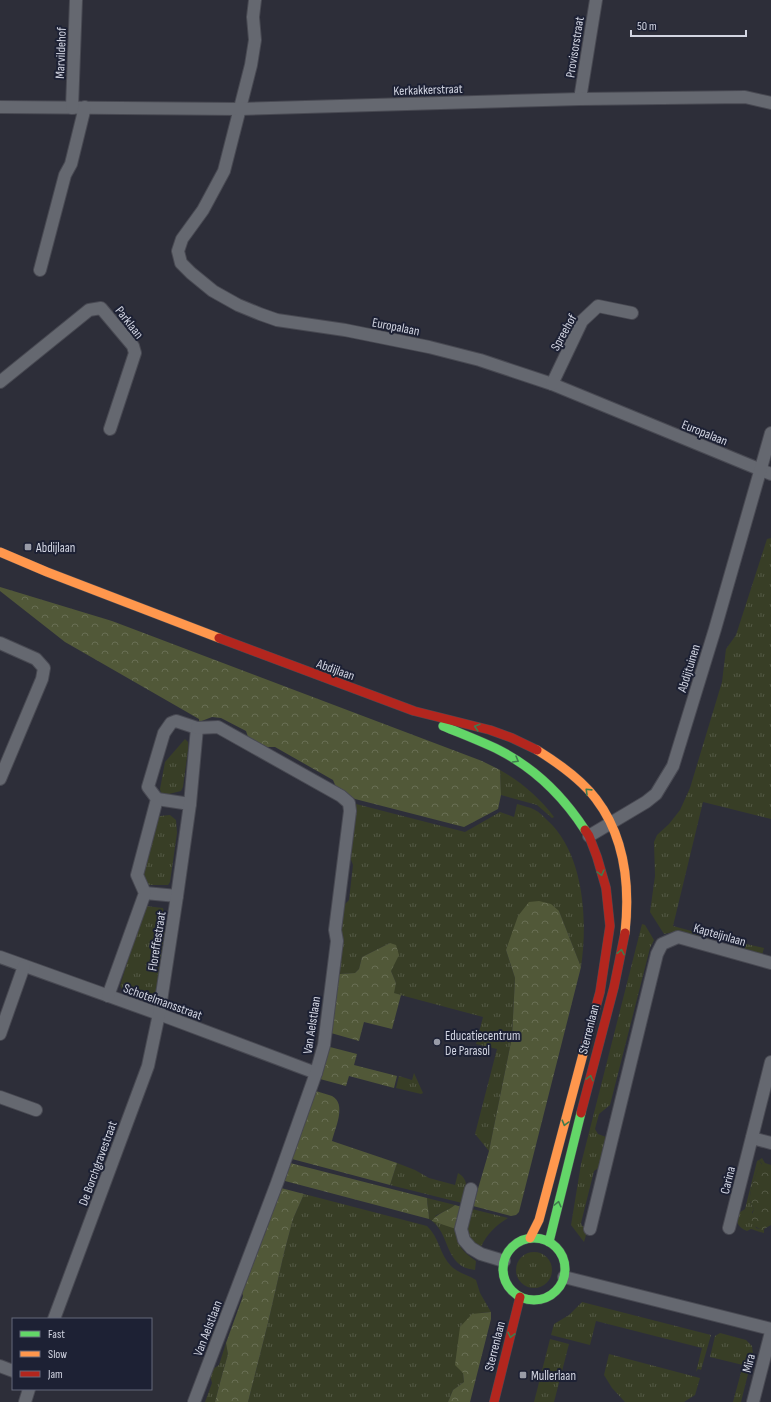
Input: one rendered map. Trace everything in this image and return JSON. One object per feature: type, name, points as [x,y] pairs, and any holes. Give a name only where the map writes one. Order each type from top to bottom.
[{"type":"street","name":"Marvildehof","points":[[72,108],[76,0]]},
{"type":"street","name":"Europalaan","points":[[254,0],[253,16],[255,40],[251,65],[224,172],[203,210],[182,239],[178,251],[181,263],[190,273],[213,291],[238,306],[277,320],[345,330],[429,347],[480,360],[552,384],[766,472]]},
{"type":"street","name":"Provisorstraat","points":[[580,99],[596,0]]},
{"type":"street","name":"Kerkakkerstraat","points":[[0,107],[240,109],[580,99],[744,97],[771,103]]},
{"type":"street","points":[[40,270],[65,175],[71,164],[85,107]]},
{"type":"street","name":"Spreehof","points":[[552,384],[582,321],[598,306],[632,313]]},
{"type":"street","name":"Parklaan","points":[[0,382],[89,310],[101,308],[133,346],[135,353],[110,429]]},
{"type":"street","name":"Abdijtuinen","points":[[588,836],[631,812],[656,794],[673,766],[715,629],[766,472],[771,433]]},
{"type":"street","name":"Abdijlaan","points":[[0,552],[21,562],[121,599],[279,662],[418,713],[452,731],[499,750],[524,764],[550,785],[575,814],[588,836]]},
{"type":"street","name":"Abdijlaan","points":[[0,560],[21,562]]},
{"type":"street","points":[[0,643],[36,659],[44,668],[42,679],[0,779]]},
{"type":"street","name":"Abdijlaan","points":[[418,713],[456,721],[507,736],[543,753],[576,779],[596,799],[609,823]]},
{"type":"street","points":[[190,804],[157,799],[148,787],[164,733],[171,723],[176,721],[197,728]]},
{"type":"street","name":"Van Aelstlaan","points":[[194,1402],[277,1183],[316,1073],[324,1045],[337,941],[335,930],[350,811],[349,803],[341,796],[218,727],[197,728]]},
{"type":"street","name":"Floreffestraat","points":[[159,1014],[190,804],[197,728]]},
{"type":"street","name":"Floreffestraat","points":[[108,996],[145,893],[137,875],[157,799]]},
{"type":"street","name":"Sterrenlaan","points":[[550,1242],[553,1224],[612,994],[626,928],[627,897],[625,872],[609,823]]},
{"type":"street","name":"Sterrenlaan","points":[[530,1238],[539,1220],[600,992],[610,926],[606,888],[597,857],[588,836]]},
{"type":"street","name":"Floreffestraat","points":[[145,893],[177,896]]},
{"type":"street","name":"Kapteijnlaan","points":[[590,1229],[657,954],[662,944],[678,937],[771,963]]},
{"type":"street","name":"Schotelmansstraat","points":[[0,957],[159,1014],[316,1073]]},
{"type":"street","points":[[0,1034],[24,966]]},
{"type":"street","name":"De Borchgravestraat","points":[[54,1318],[148,1066],[159,1014]]},
{"type":"street","name":"Carina","points":[[729,1228],[771,1062]]},
{"type":"street","points":[[0,1097],[36,1110]]},
{"type":"street","points":[[752,1138],[771,1143]]},
{"type":"street","points":[[471,1189],[461,1229],[464,1240],[471,1248],[481,1254],[504,1261]]},
{"type":"street","points":[[530,1238],[550,1242],[557,1248],[563,1257],[565,1267],[564,1277],[558,1290],[531,1304],[512,1291],[506,1282],[503,1271],[504,1261],[509,1251],[516,1244],[530,1238]]},
{"type":"street","points":[[564,1277],[771,1331]]},
{"type":"street","name":"Sterrenlaan","points":[[494,1402],[520,1297]]},
{"type":"street","name":"Mira","points":[[752,1402],[771,1331]]},
{"type":"street","points":[[0,1366],[12,1371]]},
{"type":"street","points":[[25,1402],[29,1390]]},
{"type":"green space","points":[[771,538],[771,819],[703,802],[673,926],[699,933],[698,939],[673,932],[664,934],[650,912],[655,876],[654,842],[657,835],[669,824],[680,810],[690,788],[722,682],[726,649],[736,635],[767,539]]},
{"type":"green space","points":[[0,587],[112,621],[482,761],[500,770],[501,795],[498,809],[464,827],[355,799],[336,787],[333,780],[275,747],[267,747],[248,737],[246,731],[221,718],[212,717],[199,722],[199,719],[65,642],[0,591]]},
{"type":"green space","points":[[185,739],[188,742],[188,750],[183,787],[181,791],[169,794],[161,793],[160,789],[165,762]]},
{"type":"green space","points":[[500,770],[529,790],[554,817],[552,818],[537,805],[501,795]]},
{"type":"green space","points":[[356,804],[465,832],[500,812],[514,817],[517,804],[533,809],[541,814],[559,834],[569,850],[576,869],[583,909],[584,929],[581,967],[559,911],[506,950],[515,978],[512,1037],[489,1151],[475,1134],[497,1049],[476,1044],[483,1017],[393,993],[396,983],[391,971],[390,943],[362,957],[359,969],[355,973],[339,974],[343,937],[340,933],[344,905],[349,900],[353,865],[350,857]]},
{"type":"green space","points":[[170,815],[176,820],[177,833],[170,882],[168,885],[143,885],[140,876],[154,822],[160,816]]},
{"type":"green space","points":[[539,901],[551,904],[559,911],[581,967],[519,1212],[516,1215],[511,1216],[473,1206],[489,1151],[512,1037],[515,978],[506,950],[518,916],[529,902]]},
{"type":"green space","points":[[146,906],[163,908],[166,924],[156,994],[152,1000],[145,1000],[123,991],[120,986],[141,916]]},
{"type":"green space","points":[[642,924],[645,925],[654,940],[650,948],[610,1105],[599,1114],[595,1129],[598,1134],[606,1137],[600,1167],[594,1171],[581,1223],[582,1226],[588,1228],[584,1242],[571,1225],[581,1164]]},
{"type":"green space","points":[[733,941],[764,948],[762,955],[732,947]]},
{"type":"green space","points":[[390,943],[396,945],[399,955],[391,971],[396,983],[394,993],[401,995],[392,1029],[364,1022],[359,1041],[331,1033],[339,974],[355,973],[359,969],[362,957]]},
{"type":"green space","points":[[330,1047],[357,1054],[354,1065],[397,1076],[394,1088],[349,1076],[346,1086],[320,1079]]},
{"type":"green space","points":[[414,1073],[423,1093],[421,1094],[396,1088],[399,1076],[412,1080]]},
{"type":"green space","points":[[316,1091],[332,1096],[339,1105],[339,1117],[332,1141],[397,1163],[390,1185],[292,1159]]},
{"type":"green space","points":[[762,1158],[765,1163],[771,1165],[771,1225],[764,1229],[764,1233],[760,1232],[760,1229],[753,1224],[751,1219],[754,1210],[750,1201],[753,1182],[757,1171],[762,1164],[759,1160]]},
{"type":"green space","points":[[759,1160],[762,1165],[753,1182],[750,1201],[754,1210],[752,1212],[756,1228],[760,1229],[760,1232],[751,1229],[747,1231],[738,1224],[737,1214],[745,1209],[757,1161]]},
{"type":"green space","points":[[290,1163],[427,1198],[429,1219],[284,1181]]},
{"type":"green space","points":[[397,1163],[415,1170],[429,1178],[455,1185],[458,1173],[465,1179],[466,1183],[462,1203],[390,1185]]},
{"type":"green space","points":[[281,1188],[304,1194],[293,1219],[248,1402],[215,1402],[228,1354],[226,1343],[243,1296],[241,1289],[259,1240],[264,1236]]},
{"type":"green space","points":[[304,1194],[427,1226],[434,1235],[447,1262],[457,1270],[476,1280],[480,1293],[491,1312],[480,1313],[463,1373],[464,1382],[453,1390],[448,1402],[248,1402],[293,1219]]},
{"type":"green space","points":[[427,1198],[455,1205],[435,1216],[456,1229],[457,1239],[461,1248],[476,1261],[475,1270],[465,1267],[457,1262],[452,1256],[441,1232],[429,1219]]},
{"type":"green space","points":[[455,1205],[462,1207],[456,1229],[432,1221],[434,1218]]},
{"type":"green space","points":[[472,1209],[508,1218],[492,1231],[481,1247],[471,1239],[468,1231]]},
{"type":"green space","points":[[538,1252],[547,1257],[551,1263],[551,1277],[547,1283],[538,1288],[530,1288],[521,1283],[517,1277],[516,1266],[521,1257],[527,1253]]},
{"type":"green space","points":[[582,1302],[711,1335],[701,1370],[698,1369],[696,1372],[702,1348],[596,1321],[590,1345],[551,1335],[554,1324],[569,1315]]},
{"type":"green space","points":[[491,1312],[491,1319],[470,1402],[448,1402],[453,1390],[464,1382],[463,1373],[455,1365],[460,1327],[472,1314]]},
{"type":"green space","points":[[720,1333],[746,1340],[752,1346],[753,1354],[741,1402],[733,1402],[743,1365],[710,1357],[715,1336]]},
{"type":"green space","points":[[550,1339],[569,1344],[554,1402],[534,1402]]},
{"type":"green space","points":[[226,1343],[228,1354],[215,1402],[205,1402],[212,1383],[210,1375],[213,1369],[219,1365]]},
{"type":"green space","points":[[609,1354],[700,1378],[695,1395],[684,1402],[625,1402],[612,1388],[604,1375]]},
{"type":"traffic: fast","points":[[443,726],[499,750],[525,766],[548,784],[577,818],[585,830]]},
{"type":"traffic: fast","points":[[549,1242],[581,1113]]},
{"type":"traffic: fast","points":[[534,1238],[546,1240],[556,1247],[563,1257],[565,1269],[563,1281],[556,1291],[546,1298],[534,1300],[522,1298],[512,1291],[505,1281],[503,1269],[505,1257],[512,1247],[522,1240],[534,1238]]},
{"type":"traffic: slow","points":[[0,552],[47,572],[219,638]]},
{"type":"traffic: slow","points":[[537,750],[576,778],[596,799],[606,814],[619,846],[626,880],[627,898],[625,933]]},
{"type":"traffic: slow","points":[[530,1238],[539,1220],[586,1043]]},
{"type":"traffic: jam","points":[[219,638],[414,711],[490,730],[512,738],[537,750]]},
{"type":"traffic: jam","points":[[585,830],[589,836],[597,857],[606,888],[610,926],[600,992],[586,1043]]},
{"type":"traffic: jam","points":[[581,1113],[614,987],[625,933]]},
{"type":"traffic: jam","points":[[494,1402],[520,1297]]},
{"type":"place","name":"Abdijlaan","points":[[28,547]]},
{"type":"place","name":"Educatiecentrum De Parasol","points":[[437,1042]]},
{"type":"place","name":"Mullerlaan","points":[[523,1375]]}]
